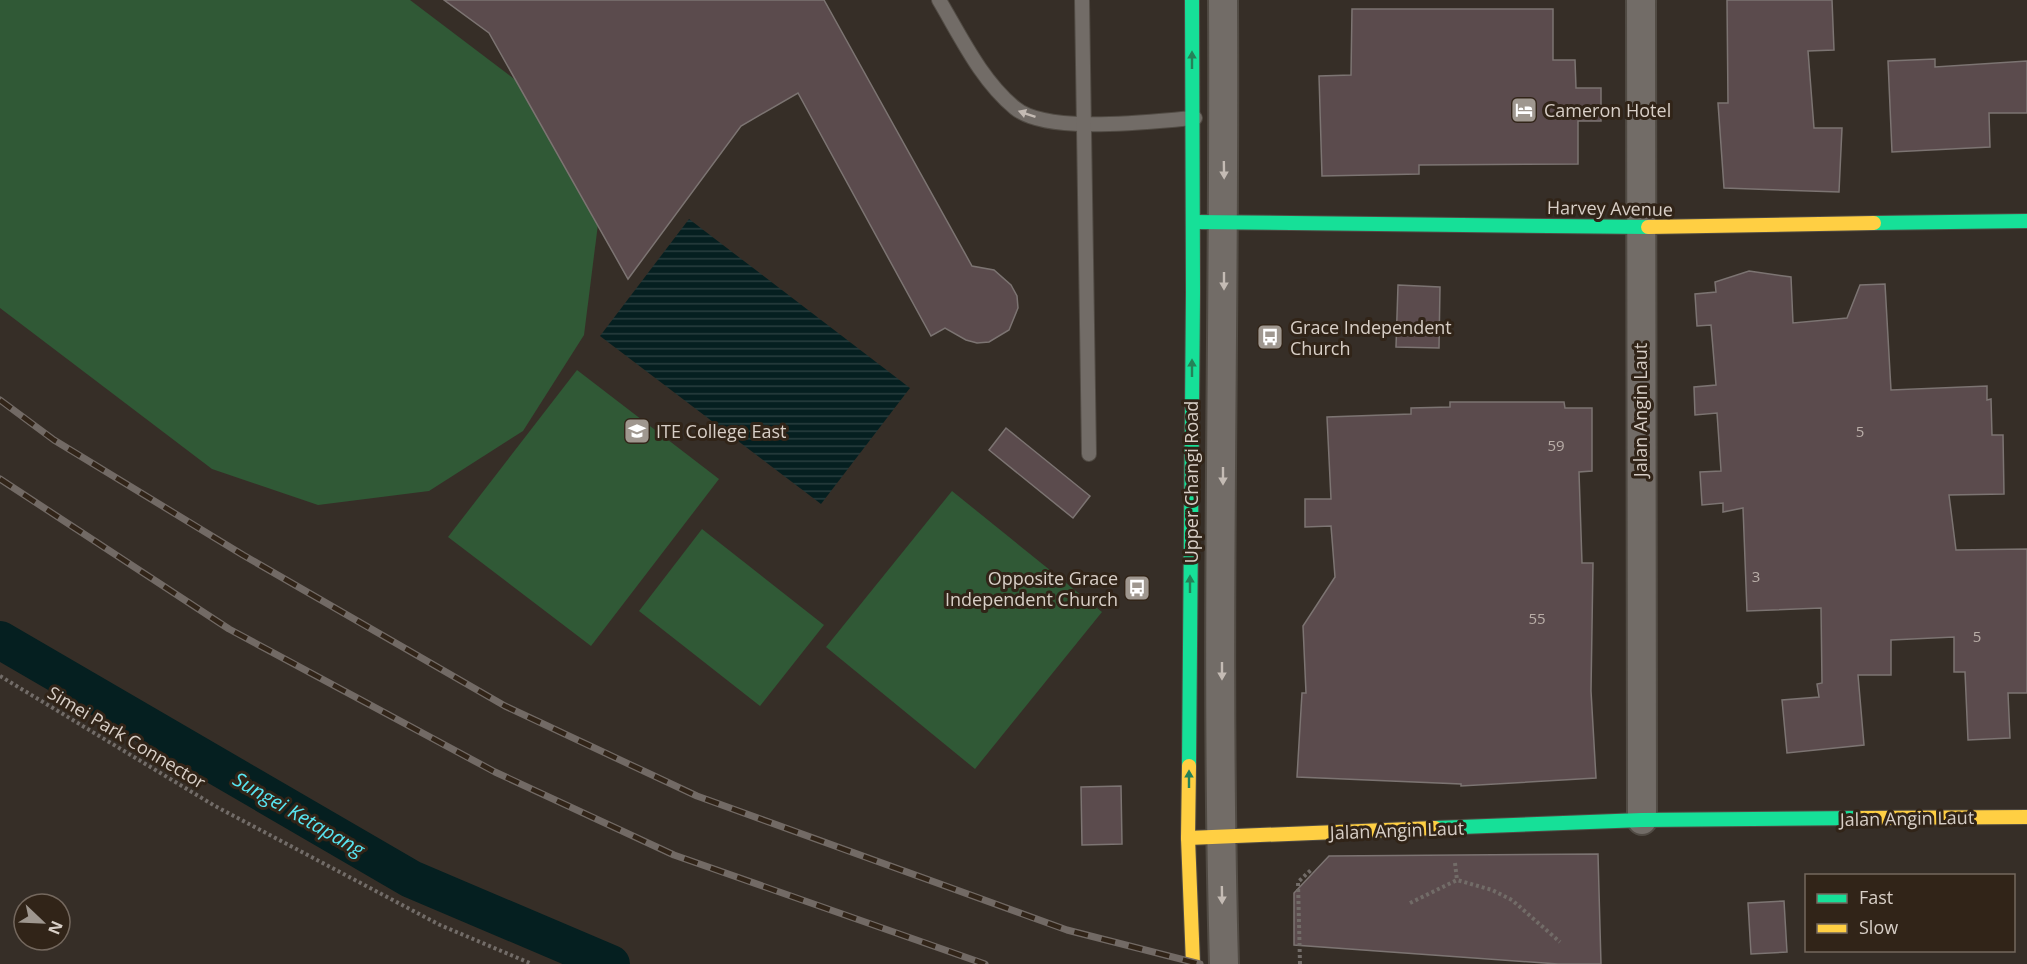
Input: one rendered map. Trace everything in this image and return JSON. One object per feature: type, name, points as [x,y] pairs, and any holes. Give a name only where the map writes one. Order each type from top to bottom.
[{"type":"street","name":"Upper Changi Road","points":[[1192,0],[1193,222],[1188,838],[1193,964]]},
{"type":"street","name":"Upper Changi Road","points":[[1223,0],[1225,223],[1220,836],[1224,964]]},
{"type":"street","name":"Jalan Angin Laut","points":[[1641,0],[1642,820]]},
{"type":"street","name":"Harvey Avenue","points":[[1193,222],[1640,227],[2027,220]]},
{"type":"street","name":"Jalan Angin Laut","points":[[1188,838],[1642,820],[2027,817]]},
{"type":"lane","points":[[939,0],[983,74],[1016,110],[1046,120],[1084,126],[1224,116]]},
{"type":"lane","points":[[1082,0],[1089,454]]},
{"type":"path","name":"Simei Park Connector","points":[[0,676],[215,806],[440,925],[532,964]]},
{"type":"path","points":[[1300,964],[1298,882],[1314,866]]},
{"type":"path","points":[[1410,903],[1457,880],[1492,890],[1512,900],[1560,942]]},
{"type":"green space","points":[[0,0],[410,0],[563,116],[598,224],[584,335],[523,431],[429,491],[318,505],[212,469],[0,308]]},
{"type":"green space","points":[[577,370],[719,479],[591,646],[448,537]]},
{"type":"green space","points":[[952,491],[1102,612],[975,769],[826,647]]},
{"type":"green space","points":[[702,529],[824,625],[760,706],[639,611]]},
{"type":"water","points":[[689,219],[910,388],[821,504],[600,336]]},
{"type":"building","points":[[444,0],[824,0],[972,266],[994,270],[1011,285],[1017,296],[1018,308],[1009,330],[989,342],[977,343],[966,340],[945,328],[931,336],[798,93],[741,126],[628,279],[489,33]]},
{"type":"building","points":[[1727,0],[1832,0],[1834,50],[1808,51],[1814,128],[1842,128],[1839,192],[1724,188],[1718,103],[1728,103]]},
{"type":"building","points":[[1352,9],[1553,9],[1553,60],[1575,60],[1576,88],[1601,88],[1601,121],[1578,121],[1578,164],[1419,165],[1419,174],[1322,176],[1319,76],[1351,75]]},
{"type":"building","points":[[1935,59],[1935,67],[2027,61],[2027,113],[1989,113],[1990,147],[1892,152],[1888,61]]},
{"type":"building","points":[[1749,271],[1791,277],[1793,323],[1847,318],[1860,285],[1885,284],[1891,390],[1987,386],[1987,400],[1991,399],[1992,435],[2003,435],[2004,494],[1949,495],[1956,550],[2027,549],[2027,693],[2008,693],[2010,738],[1968,740],[1965,672],[1954,672],[1954,637],[1891,640],[1891,675],[1858,675],[1864,745],[1787,753],[1782,700],[1819,697],[1817,684],[1822,683],[1821,608],[1747,611],[1743,508],[1723,512],[1723,503],[1702,505],[1700,472],[1721,471],[1717,413],[1695,415],[1694,387],[1716,385],[1711,325],[1697,326],[1695,294],[1716,292],[1715,282]]},
{"type":"building","points":[[1398,285],[1440,287],[1439,348],[1396,347]]},
{"type":"building","points":[[1450,402],[1564,402],[1565,408],[1592,408],[1592,471],[1579,472],[1582,563],[1593,563],[1591,691],[1596,778],[1461,786],[1461,784],[1297,777],[1302,693],[1306,693],[1303,626],[1335,577],[1331,526],[1305,527],[1305,499],[1331,499],[1327,417],[1411,414],[1411,408],[1450,407]]},
{"type":"building","points":[[1006,428],[1090,496],[1073,518],[989,450]]},
{"type":"building","points":[[1121,786],[1122,844],[1082,845],[1081,787]]},
{"type":"building","points":[[1598,854],[1601,964],[1558,964],[1294,945],[1294,893],[1329,856]]},
{"type":"building","points":[[1784,901],[1787,952],[1751,954],[1748,903]]},
{"type":"waterway","name":"Sungei Ketapang","points":[[0,640],[411,879],[611,964]]},
{"type":"railway","points":[[0,400],[54,440],[243,555],[505,706],[697,796],[1067,930],[1200,964]]},
{"type":"railway","points":[[0,479],[229,629],[495,772],[674,855],[985,964]]},
{"type":"traffic: fast","points":[[1189,766],[1193,292],[1192,0]]},
{"type":"traffic: fast","points":[[1874,223],[2027,221]]},
{"type":"traffic: fast","points":[[1193,222],[1648,227]]},
{"type":"traffic: fast","points":[[1435,828],[1642,820],[1859,818]]},
{"type":"traffic: slow","points":[[1648,227],[1874,223]]},
{"type":"traffic: slow","points":[[1189,766],[1188,838],[1193,964]]},
{"type":"traffic: slow","points":[[1859,818],[2027,817]]},
{"type":"traffic: slow","points":[[1188,838],[1435,828]]},
{"type":"place","name":"Cameron Hotel","points":[[1524,110]]},
{"type":"place","name":"Grace Independent Church","points":[[1270,337]]},
{"type":"place","name":"ITE College East","points":[[637,431]]},
{"type":"place","name":"Opposite Grace Independent Church","points":[[1137,588]]}]
